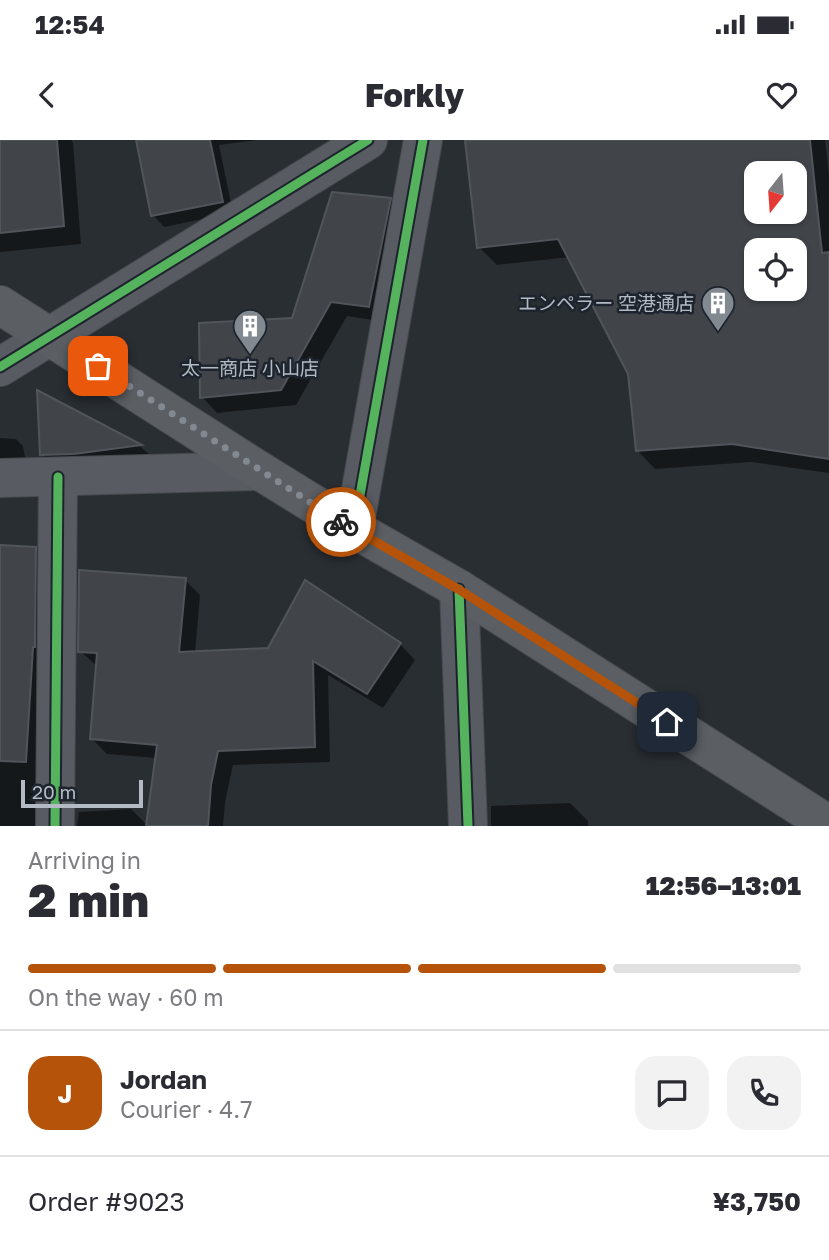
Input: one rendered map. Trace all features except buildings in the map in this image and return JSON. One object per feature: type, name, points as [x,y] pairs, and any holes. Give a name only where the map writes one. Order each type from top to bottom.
[{"type":"main road","points":[[0,304],[260,471],[458,589],[829,825]]},
{"type":"street","points":[[0,367],[368,140]]},
{"type":"street","points":[[354,529],[423,140]]},
{"type":"street","points":[[0,478],[260,471]]},
{"type":"street","points":[[55,826],[58,477]]},
{"type":"street","points":[[458,589],[468,826]]},
{"type":"cycle path","points":[[0,367],[368,140]]},
{"type":"cycle path","points":[[354,529],[423,140]]},
{"type":"cycle path","points":[[55,826],[58,477]]},
{"type":"cycle path","points":[[459,589],[468,826]]},
{"type":"way so far","points":[[98,366],[341,522]]},
{"type":"place","name":"エンペラー 空港通店","points":[[718,333]]},
{"type":"place","name":"太一商店 小山店","points":[[250,356]]},
{"type":"route","points":[[341,522],[458,589],[667,722]]}]
